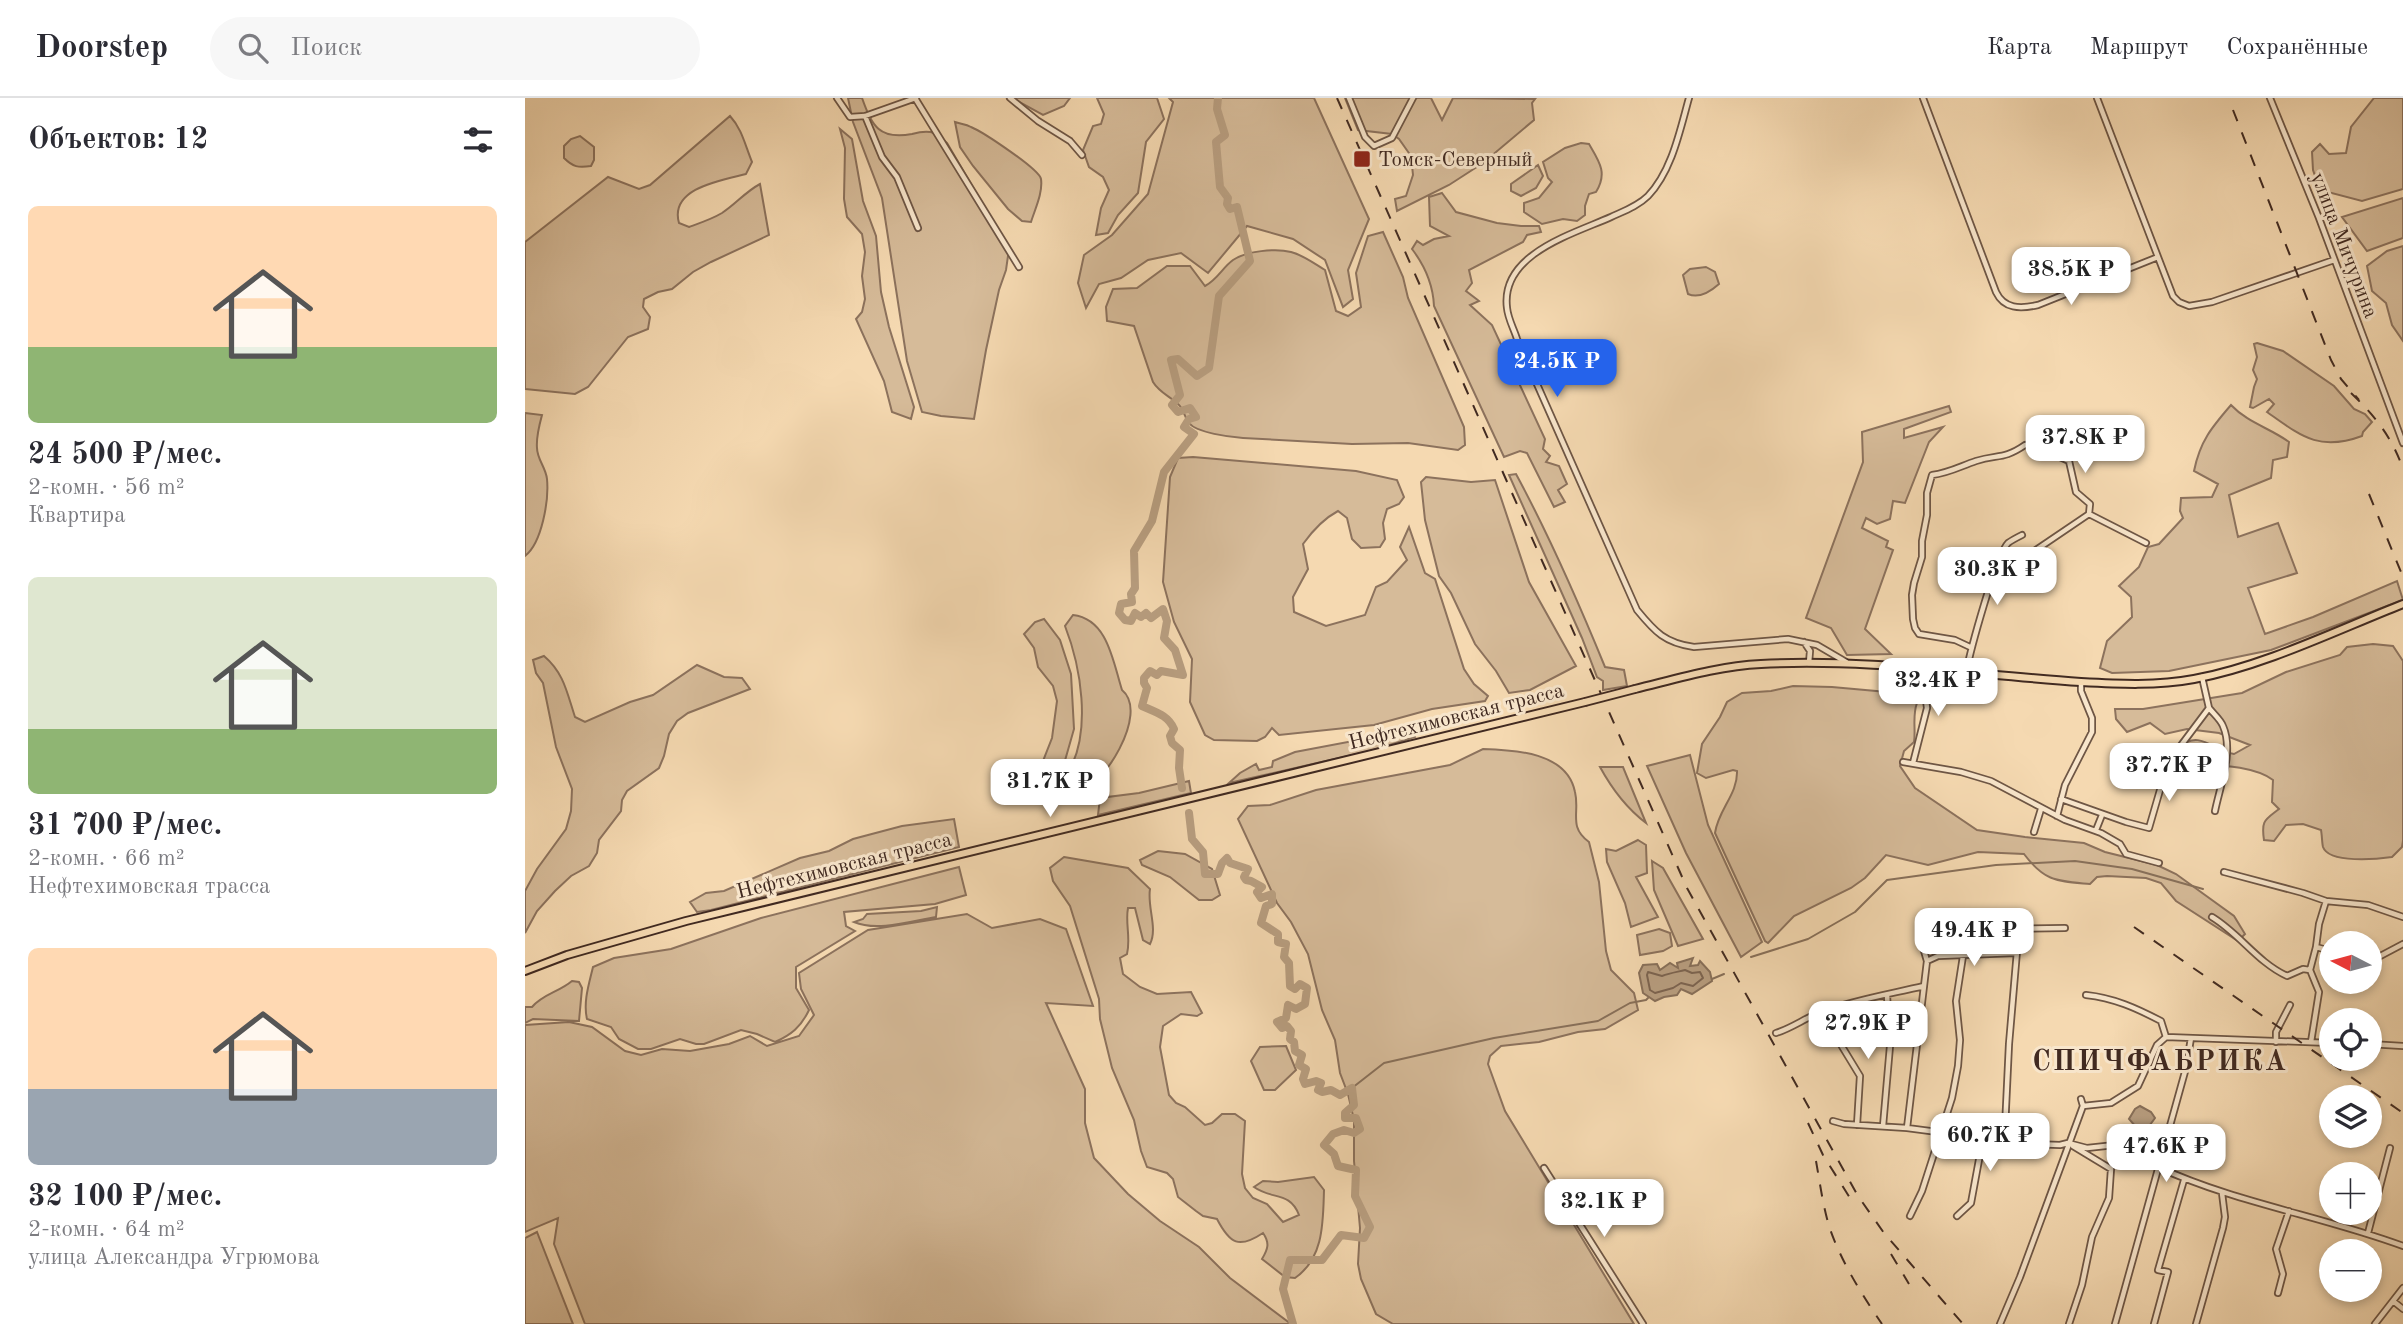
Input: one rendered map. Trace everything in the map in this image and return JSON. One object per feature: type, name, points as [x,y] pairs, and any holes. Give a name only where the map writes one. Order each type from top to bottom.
[{"type":"main road","name":"Нефтехимовская трасса","points":[[525,971],[567,955],[686,921],[1730,667],[1759,664],[1853,664],[2081,682],[2151,684],[2202,677],[2286,651],[2403,604]]},
{"type":"street","points":[[837,98],[851,117],[865,116],[916,98],[1019,267]]},
{"type":"street","points":[[1010,98],[1038,121],[1070,141],[1082,155]]},
{"type":"street","points":[[1349,98],[1365,137],[1374,146],[1392,138],[1413,98]]},
{"type":"street","points":[[1689,98],[1664,173],[1647,198],[1630,209],[1532,254],[1517,270],[1509,285],[1507,311],[1637,610],[1649,625],[1660,636],[1680,645],[1694,647],[1788,639],[1817,645],[1853,664]]},
{"type":"street","points":[[1923,98],[2002,302],[2016,307],[2038,305],[2158,257]]},
{"type":"street","points":[[2097,98],[2173,296],[2179,302],[2189,306],[2212,302],[2335,260]]},
{"type":"street","name":"улица Мичурина","points":[[2270,98],[2335,260],[2403,443]]},
{"type":"street","points":[[865,116],[882,157],[897,177],[918,228]]},
{"type":"street","points":[[1970,647],[1955,640],[1920,634],[1915,628],[1912,595],[1922,557],[1921,541],[1926,524],[1927,493],[1933,475],[1949,473],[1976,461],[2011,454],[2025,445]]},
{"type":"street","points":[[2051,453],[2069,461],[2076,492],[2090,504],[2089,514]]},
{"type":"street","points":[[1995,575],[1999,575],[2089,514]]},
{"type":"street","points":[[2089,514],[2146,543]]},
{"type":"street","points":[[1965,673],[1970,647],[1999,558],[2007,544],[2022,535]]},
{"type":"street","points":[[1804,641],[1810,651],[1809,663]]},
{"type":"street","points":[[1913,763],[1927,708],[1927,670]]},
{"type":"street","points":[[2202,677],[2209,708],[2223,726],[2226,745],[2215,811]]},
{"type":"street","points":[[2057,816],[2073,767],[2086,748],[2092,732],[2092,718],[2081,691],[2081,682]]},
{"type":"street","points":[[2061,799],[2149,828],[2173,756],[2209,708]]},
{"type":"street","points":[[1903,762],[1961,772],[1991,781],[2041,809],[2082,827],[2096,830],[2120,844],[2126,853],[2159,863]]},
{"type":"street","points":[[2034,832],[2041,809]]},
{"type":"street","points":[[2096,830],[2102,814]]},
{"type":"street","points":[[2224,872],[2326,901],[2368,905],[2403,917]]},
{"type":"street","points":[[2311,1042],[2319,992],[2310,970],[2326,901]]},
{"type":"street","points":[[2212,917],[2227,926],[2257,957],[2275,970],[2287,976],[2302,969],[2310,970]]},
{"type":"street","points":[[2009,1140],[2005,1128],[2019,928]]},
{"type":"street","points":[[1907,1128],[1927,961],[1922,944],[1924,932],[2065,928]]},
{"type":"street","points":[[2382,955],[2403,944]]},
{"type":"street","points":[[1927,961],[1938,957],[2016,953]]},
{"type":"street","points":[[1910,1216],[1922,1191],[1952,1098],[1960,1040],[1956,1001],[1962,956]]},
{"type":"street","points":[[1776,1033],[1803,1019],[1850,1002],[1924,986]]},
{"type":"street","points":[[1884,1126],[1889,1046],[1887,995]]},
{"type":"street","points":[[2086,995],[2124,1002],[2161,1021],[2166,1037]]},
{"type":"street","points":[[2276,1042],[2277,1032],[2290,1005]]},
{"type":"street","points":[[1821,1012],[1860,1076],[1857,1125]]},
{"type":"street","points":[[2083,1105],[2111,1104],[2138,1086],[2157,1045],[2166,1037],[2319,1042]]},
{"type":"street","points":[[2115,1324],[2186,1068],[2191,1038]]},
{"type":"street","points":[[2382,1045],[2403,1046]]},
{"type":"street","points":[[2000,1324],[2020,1278],[2083,1105],[2081,1099]]},
{"type":"street","points":[[1833,1121],[2029,1144],[2068,1143],[2087,1148],[2124,1144],[2161,1155]]},
{"type":"street","points":[[1957,1216],[1971,1203],[1983,1138]]},
{"type":"street","points":[[2068,1143],[2111,1169],[2109,1198],[2092,1237],[2082,1285],[2069,1324]]},
{"type":"street","points":[[2368,1233],[2390,1149]]},
{"type":"street","points":[[2157,1167],[2222,1193],[2368,1233],[2403,1246]]},
{"type":"street","points":[[1543,1168],[1643,1324]]},
{"type":"street","points":[[2154,1324],[2168,1272],[2158,1270],[2184,1180]]},
{"type":"street","points":[[2196,1324],[2223,1228],[2225,1217],[2222,1193]]},
{"type":"street","points":[[2278,1293],[2283,1275],[2276,1249],[2289,1212]]},
{"type":"street","points":[[2375,1324],[2403,1288]]},
{"type":"street","points":[[2393,1301],[2403,1308]]},
{"type":"shaded area","points":[[848,98],[862,98],[869,116],[884,133],[901,135],[929,132],[947,143],[1009,249],[986,350],[974,419],[922,412],[907,361],[882,198],[853,122]]},
{"type":"shaded area","points":[[1012,98],[1070,98],[1064,106],[1043,115]]},
{"type":"shaded area","points":[[1097,98],[1157,98],[1164,119],[1146,142],[1138,193],[1118,215],[1108,233],[1096,235],[1101,208],[1109,190],[1103,177],[1089,167],[1083,150],[1093,126],[1101,124],[1104,114]]},
{"type":"shaded area","points":[[1169,98],[1314,98],[1369,219],[1348,270],[1353,299],[1343,307],[1325,260],[1293,239],[1247,226],[1208,273],[1181,253],[1148,260],[1121,278],[1099,284],[1086,308],[1078,283],[1084,255],[1112,235],[1148,194],[1173,102]]},
{"type":"shaded area","points":[[1345,98],[1431,98],[1442,120],[1453,98],[1535,99],[1532,103],[1534,120],[1483,163],[1449,185],[1397,211],[1395,199],[1406,196],[1413,175],[1411,156],[1392,134],[1358,130]]},
{"type":"shaded area","points":[[2374,98],[2403,98],[2403,189],[2362,201],[2320,190],[2313,170],[2312,152],[2320,144],[2329,154],[2346,153],[2351,127]]},
{"type":"shaded area","points":[[730,116],[740,132],[752,162],[746,174],[712,183],[689,194],[678,211],[679,223],[689,227],[714,217],[760,184],[769,235],[693,272],[672,289],[644,299],[643,307],[650,317],[648,329],[628,337],[588,387],[575,394],[525,389],[525,242],[608,177],[639,189],[650,185]]},
{"type":"shaded area","points":[[955,122],[987,136],[1038,174],[1041,190],[1031,222],[1022,221],[1008,209],[973,166],[960,147]]},
{"type":"shaded area","points":[[840,129],[852,139],[863,201],[876,236],[881,292],[914,407],[911,419],[892,412],[884,381],[856,319],[862,312],[865,299],[862,276],[865,252],[862,234],[847,217],[844,199],[845,148]]},
{"type":"shaded area","points":[[580,136],[594,147],[591,166],[576,166],[564,158],[564,146],[571,139]]},
{"type":"shaded area","points":[[1581,143],[1589,144],[1599,162],[1602,173],[1600,185],[1596,192],[1589,194],[1585,215],[1577,221],[1563,219],[1542,224],[1524,212],[1524,203],[1539,198],[1552,182],[1543,162],[1565,148]]},
{"type":"shaded area","points":[[1538,165],[1543,176],[1536,188],[1521,196],[1511,191],[1511,184]]},
{"type":"shaded area","points":[[1442,193],[1456,212],[1497,223],[1539,226],[1541,232],[1527,235],[1523,242],[1469,270],[1472,283],[1466,291],[1479,301],[1470,305],[1492,325],[1545,439],[1543,449],[1550,456],[1546,462],[1559,466],[1567,484],[1558,490],[1565,502],[1554,507],[1527,453],[1520,451],[1504,457],[1434,306],[1428,276],[1412,249],[1417,241],[1423,245],[1449,236],[1430,226],[1429,197]]},
{"type":"shaded area","points":[[2403,198],[2403,238],[2367,251],[2342,217]]},
{"type":"shaded area","points":[[1383,232],[1403,277],[1408,298],[1464,427],[1465,445],[1458,450],[1408,443],[1352,444],[1243,438],[1199,429],[1189,423],[1180,406],[1153,382],[1134,326],[1107,321],[1106,307],[1113,289],[1137,288],[1167,266],[1190,266],[1205,286],[1233,260],[1245,254],[1269,250],[1295,253],[1325,270],[1336,311],[1348,316],[1361,307],[1356,273],[1368,236]]},
{"type":"shaded area","points":[[2403,246],[2403,341],[2392,325],[2386,303],[2372,291],[2367,266],[2387,251]]},
{"type":"shaded area","points":[[1706,267],[1715,272],[1719,284],[1704,294],[1688,294],[1683,275],[1690,269]]},
{"type":"shaded area","points":[[2254,344],[2283,351],[2334,386],[2354,409],[2365,414],[2372,422],[2362,436],[2347,441],[2322,442],[2290,428],[2267,412],[2274,404],[2269,399],[2250,407],[2257,379],[2253,370],[2257,357]]},
{"type":"shaded area","points":[[2231,405],[2289,442],[2287,457],[2273,460],[2271,478],[2229,495],[2238,537],[2278,523],[2297,573],[2248,588],[2265,634],[2313,617],[2397,581],[2403,600],[2271,650],[2169,671],[2112,673],[2100,668],[2107,641],[2132,617],[2131,597],[2119,586],[2139,567],[2148,547],[2159,544],[2183,518],[2180,511],[2181,498],[2212,497],[2218,484],[2194,471],[2208,435]]},
{"type":"shaded area","points":[[1949,406],[1951,412],[1904,429],[1904,438],[1943,427],[1929,442],[1905,503],[1893,501],[1890,519],[1877,524],[1866,518],[1862,528],[1888,541],[1886,547],[1893,550],[1865,629],[1891,654],[1847,655],[1831,628],[1806,618],[1863,462],[1862,432]]},
{"type":"shaded area","points":[[525,413],[542,415],[537,448],[546,475],[547,488],[540,531],[525,556]]},
{"type":"shaded area","points":[[1178,458],[1356,471],[1397,480],[1404,497],[1399,504],[1387,509],[1383,523],[1385,539],[1380,547],[1361,548],[1352,539],[1347,518],[1338,511],[1323,521],[1303,544],[1308,569],[1293,597],[1294,612],[1326,626],[1365,615],[1376,587],[1387,582],[1407,560],[1400,547],[1409,527],[1425,573],[1435,579],[1464,669],[1474,684],[1488,696],[1485,701],[1432,709],[1374,725],[1279,735],[1272,728],[1265,737],[1257,741],[1214,740],[1205,735],[1190,702],[1192,659],[1174,622],[1163,582],[1170,477]]},
{"type":"shaded area","points":[[1516,474],[1563,569],[1605,667],[1624,670],[1627,686],[1603,690],[1603,681],[1597,677],[1509,475]]},
{"type":"shaded area","points":[[1426,477],[1471,482],[1495,480],[1529,582],[1576,666],[1530,690],[1509,693],[1475,644],[1451,593],[1439,576],[1425,520],[1421,482]]},
{"type":"shaded area","points":[[1073,615],[1085,618],[1102,633],[1112,655],[1122,690],[1129,701],[1130,715],[1127,732],[1119,749],[1098,779],[1075,796],[1056,798],[1038,793],[1034,784],[1052,738],[1057,701],[1053,686],[1038,667],[1034,648],[1024,634],[1035,622],[1044,619],[1060,640],[1071,674],[1074,729],[1062,771],[1070,769],[1080,736],[1082,717],[1079,679],[1065,626]]},
{"type":"shaded area","points":[[2373,644],[2393,646],[2403,661],[2403,841],[2402,847],[2392,857],[2354,859],[2334,856],[2323,847],[2321,830],[2303,824],[2286,825],[2274,841],[2264,840],[2265,821],[2279,809],[2272,802],[2273,780],[2241,768],[2180,762],[2180,747],[2194,740],[2234,754],[2250,745],[2219,733],[2187,729],[2165,734],[2150,723],[2127,732],[2116,719],[2115,709],[2143,709],[2242,693],[2286,672],[2340,655],[2347,647]]},
{"type":"shaded area","points":[[544,656],[560,676],[575,717],[585,722],[653,695],[697,665],[724,677],[742,678],[750,689],[688,713],[677,721],[669,734],[659,768],[627,791],[622,800],[621,811],[599,840],[597,853],[589,866],[571,876],[555,891],[537,911],[525,933],[525,891],[537,869],[566,829],[571,811],[572,789],[556,747],[543,683],[536,673],[533,660]]},
{"type":"shaded area","points":[[1793,686],[1909,694],[1917,703],[1914,742],[1904,751],[1900,766],[1915,788],[1977,830],[2084,843],[2105,852],[2157,865],[2176,874],[2234,916],[2245,934],[2238,941],[2176,901],[2161,883],[2146,878],[2107,876],[2097,877],[2090,884],[2069,882],[2045,875],[2024,854],[1978,852],[1928,865],[1886,855],[1865,878],[1851,888],[1794,916],[1768,943],[1715,833],[1734,787],[1737,771],[1706,778],[1697,773],[1702,744],[1727,702],[1742,693]]},
{"type":"shaded area","points":[[1411,730],[1415,737],[1370,751],[1229,783],[1256,764],[1259,770],[1272,767],[1273,761],[1295,752]]},
{"type":"shaded area","points":[[1483,749],[1524,752],[1538,756],[1551,761],[1570,779],[1575,792],[1577,825],[1589,842],[1599,882],[1606,951],[1611,970],[1634,993],[1638,1010],[1605,1029],[1578,1032],[1539,1042],[1501,1046],[1490,1056],[1488,1064],[1505,1111],[1634,1324],[1393,1324],[1376,1314],[1361,1279],[1358,1264],[1360,1228],[1354,1161],[1354,1120],[1340,1073],[1335,1040],[1322,1010],[1308,954],[1277,903],[1238,819],[1248,806],[1270,805],[1316,790],[1450,765]]},
{"type":"shaded area","points":[[1690,755],[1708,825],[1762,942],[1741,957],[1686,853],[1647,766]]},
{"type":"shaded area","points":[[1600,767],[1623,767],[1646,823],[1620,797]]},
{"type":"shaded area","points":[[1189,781],[1191,793],[1098,815],[1100,798],[1139,793]]},
{"type":"shaded area","points":[[954,819],[959,847],[711,910],[697,912],[690,902],[706,893],[724,891],[800,858],[829,851],[853,839],[902,826]]},
{"type":"shaded area","points":[[1638,840],[1646,845],[1647,873],[1636,877],[1658,917],[1631,927],[1625,903],[1607,862],[1606,849],[1616,851]]},
{"type":"shaded area","points":[[1158,851],[1185,854],[1212,869],[1220,895],[1212,900],[1199,900],[1170,877],[1142,865],[1140,860]]},
{"type":"shaded area","points":[[1064,857],[1128,868],[1150,889],[1152,938],[1150,944],[1143,940],[1135,908],[1128,908],[1128,948],[1127,954],[1120,958],[1123,974],[1140,987],[1157,994],[1191,992],[1202,1013],[1197,1016],[1181,1014],[1163,1026],[1160,1047],[1169,1095],[1205,1125],[1212,1123],[1222,1114],[1235,1114],[1245,1121],[1242,1174],[1245,1188],[1253,1198],[1267,1204],[1283,1222],[1299,1215],[1291,1202],[1254,1187],[1263,1181],[1278,1182],[1314,1177],[1324,1190],[1322,1227],[1317,1250],[1305,1270],[1295,1278],[1285,1277],[1262,1259],[1267,1246],[1263,1233],[1248,1241],[1231,1239],[1217,1219],[1203,1216],[1178,1197],[1173,1179],[1167,1173],[1147,1167],[1134,1120],[1112,1068],[1100,1019],[1099,999],[1070,906],[1053,881],[1050,868]]},
{"type":"shaded area","points":[[1652,861],[1663,868],[1703,939],[1678,946],[1654,890]]},
{"type":"shaded area","points":[[959,867],[966,895],[935,904],[844,912],[846,926],[855,931],[796,967],[796,988],[809,1010],[795,1030],[775,1042],[741,1030],[704,1044],[680,1039],[651,1049],[638,1049],[619,1039],[611,1027],[587,1019],[586,1000],[593,967],[614,958],[671,949],[761,918]]},
{"type":"shaded area","points":[[937,907],[936,917],[906,923],[873,926],[854,922],[863,919],[867,914],[921,911]]},
{"type":"shaded area","points":[[967,914],[992,928],[1040,919],[1066,929],[1093,1006],[1046,1003],[1085,1089],[1085,1123],[1094,1158],[1128,1194],[1160,1221],[1199,1247],[1230,1278],[1291,1324],[585,1324],[554,1244],[558,1218],[525,1232],[525,1025],[569,1022],[592,1027],[625,1051],[641,1055],[662,1049],[690,1051],[729,1044],[750,1036],[767,1046],[799,1036],[814,1015],[801,989],[799,973],[868,930]]},
{"type":"shaded area","points":[[1659,929],[1670,933],[1672,946],[1663,951],[1640,955],[1637,935]]},
{"type":"shaded area","points":[[572,981],[579,982],[582,988],[579,1021],[533,1019],[525,1023],[525,1007],[532,1007]]},
{"type":"shaded area","points":[[1286,1046],[1296,1070],[1275,1090],[1264,1090],[1251,1061],[1260,1047]]},
{"type":"shaded area","points":[[537,1232],[573,1324],[525,1324],[525,1238]]},
{"type":"water","points":[[1693,958],[1690,966],[1698,965],[1700,961],[1710,972],[1712,981],[1692,994],[1681,989],[1677,995],[1655,1001],[1643,993],[1639,973],[1643,965],[1657,964],[1660,970],[1670,963],[1678,968],[1677,963]]},
{"type":"water","points":[[2140,1106],[2151,1112],[2155,1118],[2147,1129],[2136,1127],[2129,1119]]},
{"type":"waterway","points":[[1182,788],[1180,750],[1172,743],[1170,736],[1174,729],[1165,717],[1142,706],[1147,688],[1144,678],[1150,671],[1157,675],[1161,671],[1183,675],[1175,650],[1164,638],[1167,621],[1163,609],[1151,618],[1146,613],[1141,617],[1135,613],[1131,621],[1125,620],[1119,613],[1121,604],[1132,602],[1131,594],[1135,588],[1134,551],[1152,521],[1164,472],[1194,434],[1184,427],[1189,419],[1196,417],[1190,408],[1178,412],[1172,405],[1180,395],[1171,360],[1178,359],[1197,376],[1209,368],[1219,296],[1250,261],[1237,207],[1230,209],[1228,198],[1220,187],[1216,142],[1225,135],[1217,109],[1218,98]]},
{"type":"waterway","points":[[1189,813],[1192,839],[1203,852],[1205,874],[1218,874],[1227,858],[1230,863],[1248,869],[1244,877],[1262,887],[1257,892],[1261,898],[1272,894],[1272,904],[1266,906],[1261,923],[1278,934],[1278,942],[1286,944],[1284,957],[1289,963],[1290,986],[1295,989],[1300,984],[1307,988],[1305,1004],[1296,1009],[1288,1005],[1286,1018],[1277,1022],[1282,1028],[1287,1026],[1291,1031],[1290,1039],[1294,1042],[1295,1051],[1302,1055],[1299,1065],[1306,1069],[1303,1079],[1305,1084],[1316,1081],[1321,1083],[1318,1090],[1331,1090],[1340,1095],[1352,1088],[1354,1105],[1345,1113],[1345,1118],[1356,1118],[1360,1129],[1354,1133],[1344,1130],[1333,1134],[1324,1145],[1334,1154],[1338,1166],[1356,1170],[1355,1196],[1370,1227],[1364,1238],[1341,1235],[1322,1260],[1290,1260],[1283,1289],[1293,1324]]},
{"type":"waterway","points":[[1751,957],[1808,939],[1855,912],[1887,880],[1996,865],[2075,861],[2132,869],[2203,889]]},
{"type":"waterway","points":[[1712,979],[1724,974]]},
{"type":"waterway","points":[[1352,1088],[1384,1063],[1494,1038],[1598,1021],[1630,1003],[1648,998]]},
{"type":"railway","points":[[1337,98],[1687,888],[1858,1196],[1884,1233],[1963,1324]]},
{"type":"railway","points":[[2233,110],[2331,360],[2341,379],[2359,400]]},
{"type":"railway","points":[[2351,393],[2382,428],[2403,469]]},
{"type":"railway","points":[[2369,494],[2403,577]]},
{"type":"railway","points":[[2134,927],[2403,1113]]},
{"type":"railway","points":[[1808,1123],[1823,1155],[1850,1198]]},
{"type":"railway","points":[[1816,1161],[1825,1212],[1835,1242],[1853,1278],[1882,1324]]},
{"type":"railway","points":[[1891,1254],[1909,1284]]},
{"type":"place","name":"Томск-Северный","points":[[1362,159]]},
{"type":"district","name":"СПИЧФАБРИКА","points":[[2160,1060]]}]
